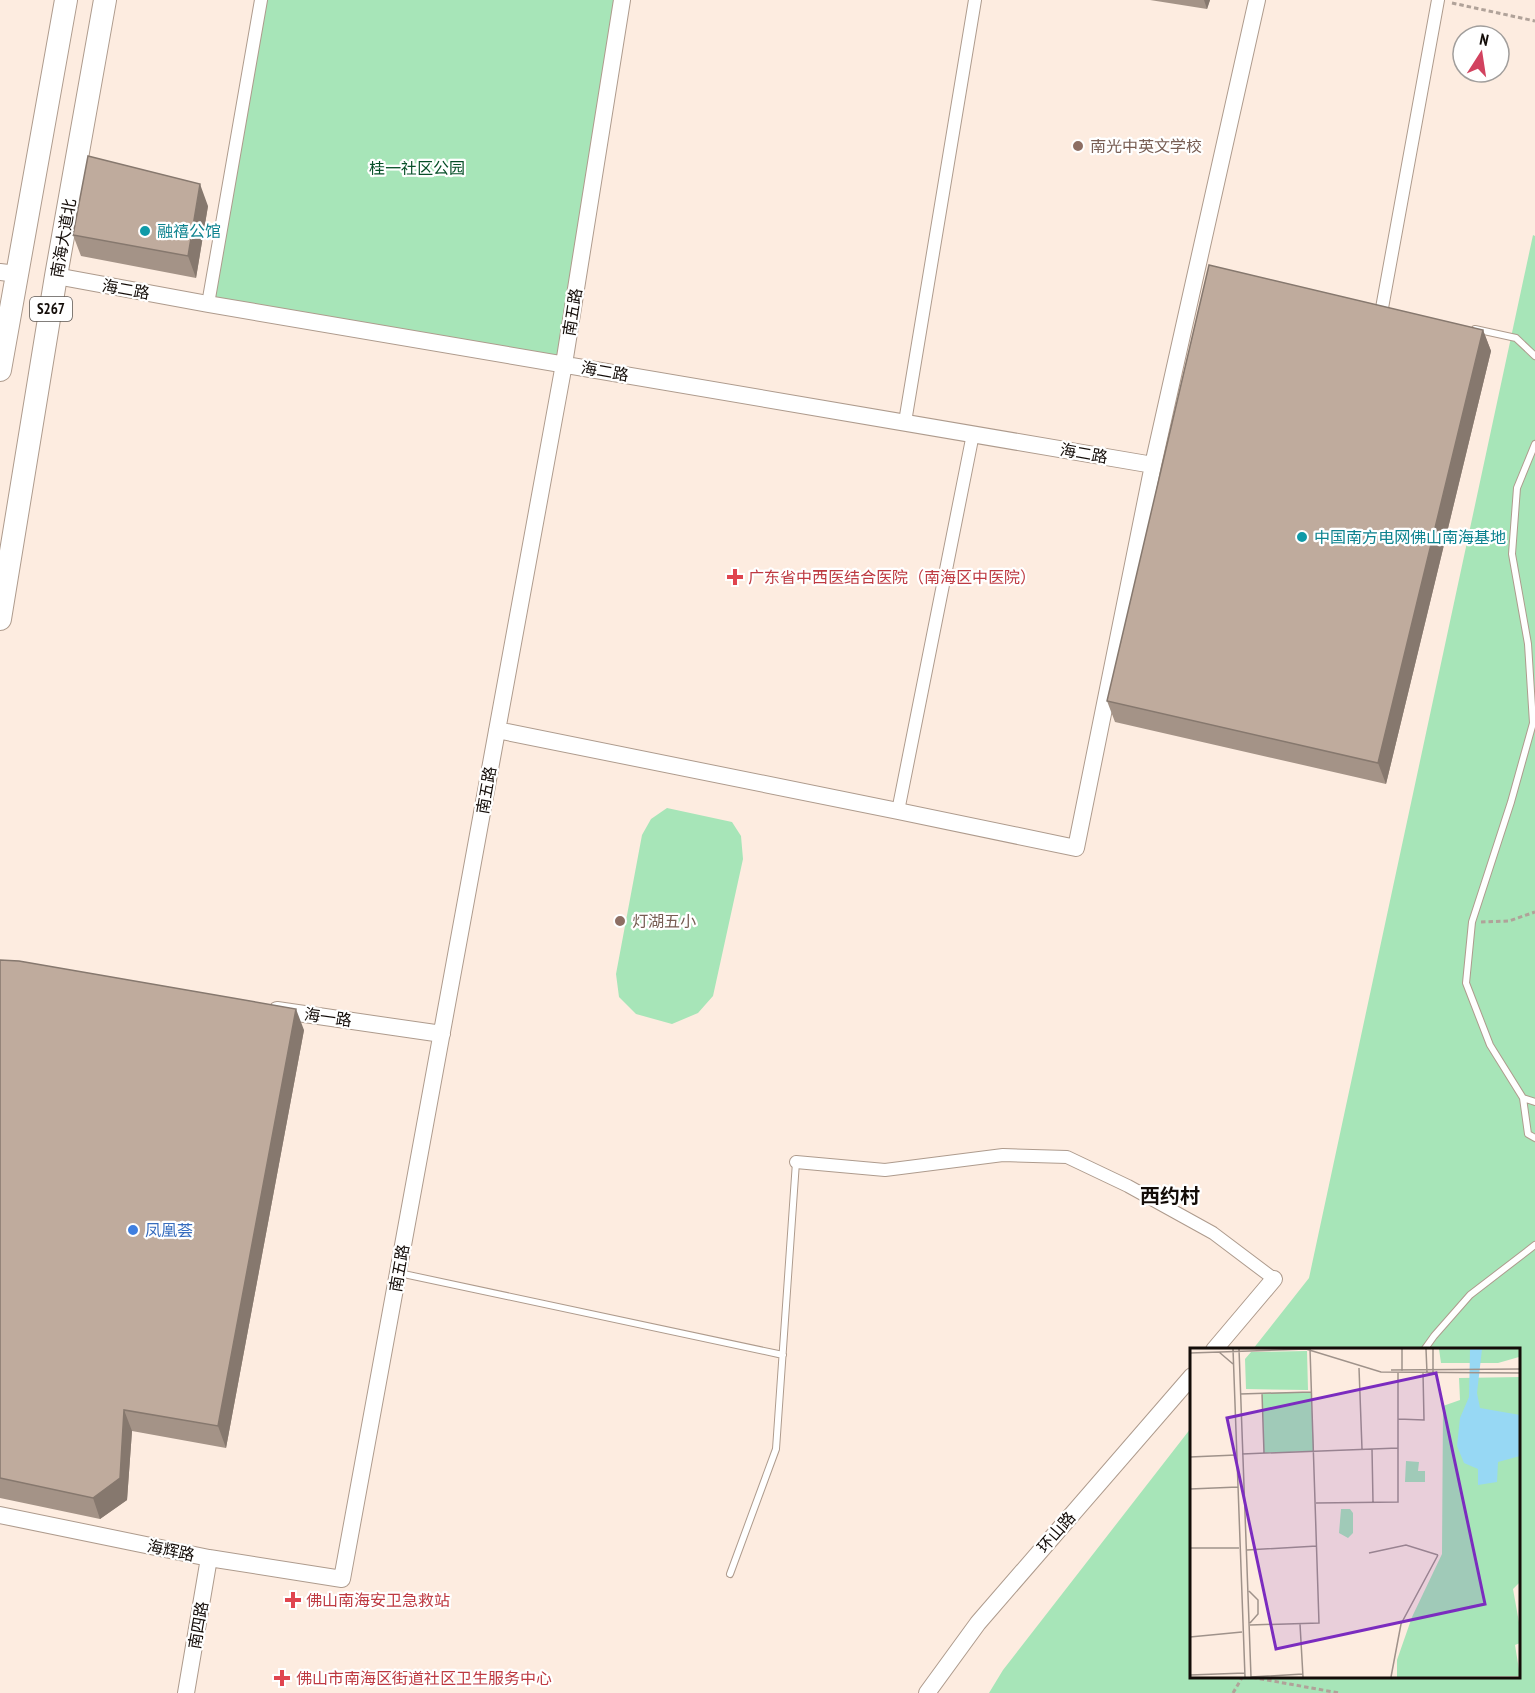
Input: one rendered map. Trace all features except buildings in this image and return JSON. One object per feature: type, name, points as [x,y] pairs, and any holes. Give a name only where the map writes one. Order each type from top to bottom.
[{"type":"highway","name":"S267","points":[[0,370],[8,273],[66,0]]},
{"type":"highway","name":"南海大道北","points":[[0,619],[56,276],[105,0]]},
{"type":"street","points":[[208,304],[261,0]]},
{"type":"street","name":"南五路","points":[[342,1579],[564,364],[622,0]]},
{"type":"street","points":[[905,422],[975,0]]},
{"type":"street","points":[[497,730],[1076,849],[1153,465],[1204,267],[1257,0]]},
{"type":"street","points":[[1381,308],[1438,0]]},
{"type":"street","name":"海二路","points":[[56,276],[1153,465]]},
{"type":"street","points":[[898,811],[973,434]]},
{"type":"street","name":"海一路","points":[[256,1006],[442,1034]]},
{"type":"street","points":[[796,1162],[885,1170],[1003,1155],[1067,1157],[1128,1186],[1214,1233],[1275,1279],[1216,1348]]},
{"type":"street","name":"环山路","points":[[927,1693],[978,1623],[1190,1377]]},
{"type":"street","name":"海辉路","points":[[0,1515],[209,1558],[342,1579]]},
{"type":"street","name":"南四路","points":[[186,1693],[209,1558]]},
{"type":"lane","points":[[1467,327],[1516,338],[1535,356]]},
{"type":"lane","points":[[1535,444],[1517,488],[1512,554],[1528,644],[1533,723],[1511,802],[1472,922],[1466,983],[1490,1045],[1523,1098],[1528,1134],[1535,1138]]},
{"type":"lane","points":[[1523,1098],[1535,1102]]},
{"type":"lane","points":[[730,1574],[776,1449],[796,1162]]},
{"type":"lane","points":[[1425,1348],[1470,1295],[1535,1245]]},
{"type":"lane","points":[[398,1273],[783,1355]]},
{"type":"path","points":[[1451,2],[1535,21]]},
{"type":"path","points":[[1472,922],[1509,921],[1535,912]]},
{"type":"path","points":[[1233,1693],[1243,1678]]},
{"type":"path","points":[[1250,1678],[1339,1693]]},
{"type":"green space","name":"桂一社区公园","points":[[261,0],[622,0],[564,364],[208,304]]},
{"type":"green space","points":[[1533,235],[1535,236],[1535,1693],[989,1693],[1003,1670],[1190,1429],[1190,1678],[1520,1678],[1520,1348],[1254,1348],[1309,1278]]},
{"type":"green space","points":[[667,808],[732,822],[741,836],[743,859],[713,996],[698,1013],[672,1024],[636,1014],[619,997],[616,974],[642,835],[651,819]]},
{"type":"place","name":"南光中英文学校","points":[[1078,146]]},
{"type":"place","name":"融禧公馆","points":[[145,231]]},
{"type":"place","name":"中国南方电网佛山南海基地","points":[[1302,537]]},
{"type":"place","name":"广东省中西医结合医院（南海区中医院）","points":[[735,577]]},
{"type":"place","name":"灯湖五小","points":[[620,921]]},
{"type":"place","name":"凤凰荟","points":[[133,1230]]},
{"type":"place","name":"佛山南海安卫急救站","points":[[293,1600]]},
{"type":"place","name":"佛山市南海区街道社区卫生服务中心","points":[[282,1678]]},
{"type":"district","name":"西约村","points":[[1170,1196]]}]
